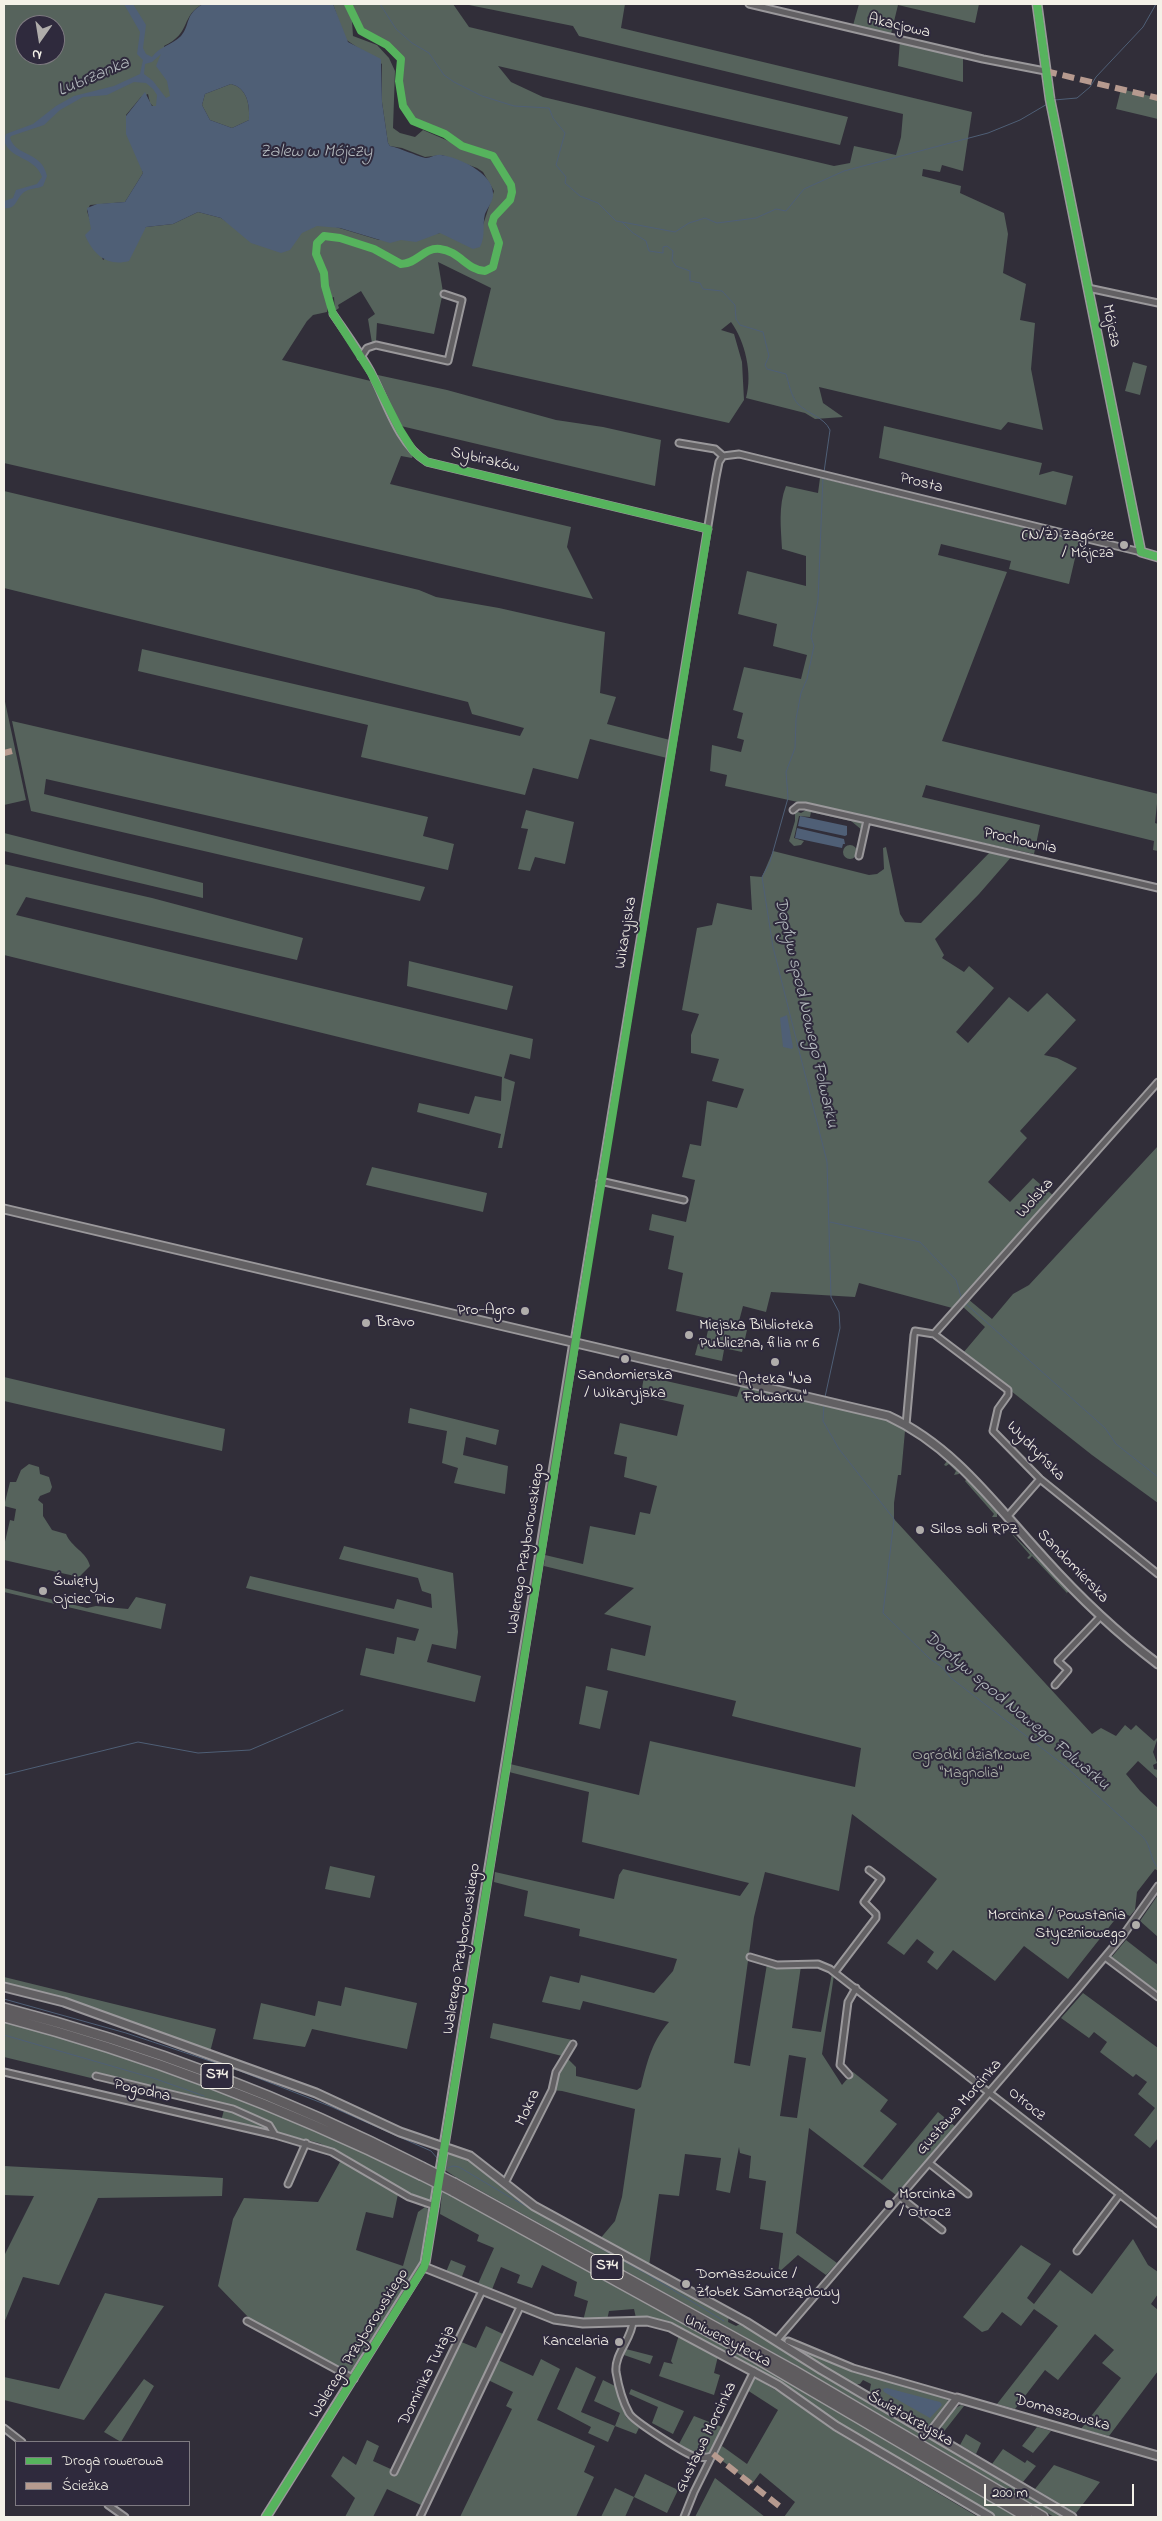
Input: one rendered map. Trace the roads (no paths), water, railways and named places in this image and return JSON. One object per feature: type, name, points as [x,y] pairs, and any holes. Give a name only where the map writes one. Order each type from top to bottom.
[{"type":"highway","name":"S74","points":[[4,2008],[100,2036],[206,2072],[302,2110],[453,2187],[758,2355]]},
{"type":"highway","name":"S74","points":[[4,2017],[116,2050],[223,2087],[422,2171]]},
{"type":"highway","name":"Świętokrzyska","points":[[758,2355],[1028,2517]]},
{"type":"highway","name":"Świętokrzyska","points":[[758,2355],[1043,2517]]},
{"type":"street","name":"Akacjowa","points":[[749,4],[983,59],[1045,71]]},
{"type":"street","name":"Mójcza","points":[[1037,4],[1050,102],[1141,552]]},
{"type":"street","points":[[1088,288],[1158,304]]},
{"type":"street","points":[[361,357],[367,348],[376,345],[448,361],[462,300],[444,294]]},
{"type":"street","name":"Sybiraków","points":[[333,314],[361,357],[400,430],[414,452],[427,462],[708,529]]},
{"type":"street","name":"Prosta","points":[[679,443],[714,449],[723,456],[739,454],[1158,556]]},
{"type":"street","name":"Wikaryjska","points":[[574,1342],[718,465],[723,456]]},
{"type":"street","name":"Prochownia","points":[[794,810],[798,806],[806,806],[1158,888]]},
{"type":"street","points":[[859,856],[867,820]]},
{"type":"street","name":"Wolska","points":[[934,1334],[1158,1082]]},
{"type":"street","points":[[600,1181],[684,1200]]},
{"type":"street","name":"Sandomierska","points":[[4,1209],[870,1410],[905,1424],[934,1442],[954,1459],[1064,1580],[1101,1616],[1158,1664]]},
{"type":"street","points":[[905,1424],[915,1331],[920,1330],[934,1334]]},
{"type":"street","name":"Wydryńska","points":[[934,1334],[1008,1390],[1008,1395],[998,1408],[993,1431],[1040,1479],[1158,1574]]},
{"type":"street","name":"Walerego Przyborowskiego","points":[[266,2517],[424,2267],[445,2147],[574,1342]]},
{"type":"street","points":[[1007,1517],[1040,1479]]},
{"type":"street","points":[[1055,1685],[1068,1670],[1058,1661],[1101,1616]]},
{"type":"street","points":[[750,1957],[777,1965],[818,1964],[832,1970],[876,1918],[876,1914],[864,1902],[881,1879],[869,1870]]},
{"type":"street","name":"Gustawa Morcinka","points":[[776,2341],[1105,1957],[1158,1886]]},
{"type":"street","points":[[1105,1957],[1158,1997]]},
{"type":"street","name":"Otrocz","points":[[832,1970],[1158,2224]]},
{"type":"street","points":[[4,1987],[64,2002],[307,2090],[400,2132],[475,2158],[543,2212],[729,2312],[1072,2517]]},
{"type":"street","points":[[849,2075],[840,2065],[848,2002],[856,1988]]},
{"type":"street","name":"Mokra","points":[[505,2183],[552,2090],[556,2072],[573,2044]]},
{"type":"street","name":"Pogodna","points":[[4,2072],[306,2143],[344,2157],[409,2197],[435,2206]]},
{"type":"street","points":[[96,2076],[233,2109],[269,2125],[275,2135]]},
{"type":"street","points":[[288,2184],[306,2143]]},
{"type":"street","points":[[929,2163],[968,2194]]},
{"type":"street","points":[[1077,2251],[1120,2194]]},
{"type":"street","points":[[900,2197],[942,2230]]},
{"type":"street","name":"Uniwersytecka","points":[[424,2267],[520,2307],[567,2322],[655,2322],[670,2327],[754,2371],[802,2401],[836,2426],[990,2517]]},
{"type":"street","name":"Dominika Tutaja","points":[[394,2472],[482,2291]]},
{"type":"street","points":[[420,2517],[520,2307]]},
{"type":"street","points":[[247,2321],[354,2379]]},
{"type":"street","points":[[633,2321],[630,2334],[617,2363],[616,2372],[629,2413],[640,2425],[692,2456],[705,2458],[712,2456]]},
{"type":"street","name":"Domaszowska","points":[[788,2341],[846,2366],[1158,2456]]},
{"type":"street","name":"Gustawa Morcinka","points":[[684,2517],[754,2371]]},
{"type":"street","points":[[930,2433],[957,2398]]},
{"type":"street","points":[[4,2428],[21,2441]]},
{"type":"street","points":[[109,2506],[125,2517]]},
{"type":"water","name":"Zalew w Mójczy","points":[[124,4],[133,4],[146,25],[143,48],[146,54],[152,57],[159,50],[181,36],[190,16],[203,4],[333,4],[348,42],[381,59],[382,102],[390,146],[426,158],[439,155],[448,156],[473,167],[487,179],[491,186],[493,198],[485,214],[483,238],[480,247],[473,249],[440,233],[416,242],[401,240],[390,243],[340,228],[317,226],[302,233],[290,250],[281,253],[251,243],[221,218],[198,212],[173,224],[146,227],[129,261],[114,262],[108,260],[92,248],[85,235],[91,229],[87,208],[97,204],[125,202],[143,173],[126,134],[126,116],[145,92],[152,106],[156,106],[157,95],[146,83],[134,82],[107,95],[83,97],[60,110],[44,125],[11,136],[13,144],[40,162],[47,176],[43,186],[26,191],[12,207],[4,208],[4,201],[13,198],[16,190],[37,184],[42,177],[34,165],[11,151],[4,140],[6,134],[33,124],[56,106],[74,96],[114,86],[140,74],[143,60],[137,54],[140,32]],"holes":[[[161,54],[156,66],[167,81],[170,96],[166,98],[153,81],[144,74],[145,64],[152,62]],[[231,84],[241,89],[244,93],[248,103],[249,114],[249,120],[232,128],[210,120],[202,105],[205,94]]]},
{"type":"water","points":[[800,816],[847,826],[847,835],[798,826]]},
{"type":"water","points":[[797,828],[844,839],[845,844],[843,844],[842,848],[795,838]]},
{"type":"water","points":[[787,1015],[792,1049],[783,1047],[780,1018]]},
{"type":"water","points":[[887,2388],[940,2402],[942,2405],[930,2418],[884,2392],[883,2389]]},
{"type":"waterway","name":"Dopływ spod Nowego Folwarku","points":[[380,4],[396,29],[412,43],[429,53],[444,75],[454,82],[482,96],[514,106],[549,108],[553,118],[565,133],[556,165],[566,177],[565,183],[580,196],[598,203],[616,221],[622,222],[633,233],[646,241],[649,251],[663,253],[663,247],[667,246],[673,251],[672,260],[676,266],[690,271],[690,281],[700,283],[703,289],[722,291],[735,305],[736,319],[740,325],[763,332],[769,356],[765,365],[767,369],[786,374],[792,394],[798,404],[824,422],[830,430],[824,472]]},
{"type":"waterway","points":[[1054,100],[1077,98],[1090,87],[1096,77],[1143,27],[1156,4]]},
{"type":"waterway","points":[[622,222],[675,232],[689,223],[705,218],[717,223],[756,218],[776,209],[786,211],[804,189],[844,171],[988,133],[1020,120],[1049,103]]},
{"type":"waterway","name":"Dopływ spod Nowego Folwarku","points":[[823,476],[818,600],[811,637],[814,646],[796,719],[795,748],[786,772],[788,798],[770,862],[762,877],[773,947],[827,1162],[831,1297],[839,1312],[840,1328],[825,1397]]},
{"type":"waterway","points":[[830,1222],[920,1242],[956,1280],[962,1300]]},
{"type":"waterway","points":[[965,1303],[1105,1428],[1116,1444],[1158,1477]]},
{"type":"waterway","name":"Dopływ spod Nowego Folwarku","points":[[824,1404],[823,1421],[839,1449],[894,1519],[883,1613],[929,1658],[942,1667],[951,1678],[1065,1766],[1143,1837],[1158,1868]]},
{"type":"waterway","points":[[4,1775],[138,1742],[198,1753],[250,1750],[343,1710]]},
{"type":"waterway","points":[[4,1999],[126,2033],[240,2071],[332,2107],[431,2151],[438,2159]]},
{"type":"waterway","points":[[4,2035],[153,2078],[204,2096]]},
{"type":"waterway","points":[[448,2168],[453,2166],[459,2167],[513,2199]]},
{"type":"waterway","points":[[515,2200],[645,2273]]},
{"type":"waterway","points":[[647,2274],[724,2321]]},
{"type":"place","name":"(N/Ż) Zagórze / Mójcza","points":[[1124,545]]},
{"type":"place","name":"Pro-Agro","points":[[525,1311]]},
{"type":"place","name":"Bravo","points":[[366,1323]]},
{"type":"place","name":"Miejska Biblioteka Publiczna, filia nr 6","points":[[689,1335]]},
{"type":"place","name":"Sandomierska / Wikaryjska","points":[[625,1359]]},
{"type":"place","name":"Apteka \"Na Folwarku\"","points":[[775,1362]]},
{"type":"place","name":"Silos soli RPZ","points":[[920,1530]]},
{"type":"place","name":"Święty Ojciec Pio","points":[[43,1591]]},
{"type":"place","name":"Morcinka / Powstania Styczniowego","points":[[1136,1925]]},
{"type":"place","name":"Morcinka / Otrocz","points":[[889,2204]]},
{"type":"place","name":"Domaszowice / Żłobek Samorządowy","points":[[686,2284]]},
{"type":"place","name":"Kancelaria","points":[[619,2342]]},
{"type":"water label","name":"Lubrzanka","points":[[94,78]]},
{"type":"park label","name":"Ogródki działkowe \"Magnolia\"","points":[[971,1765]]}]
